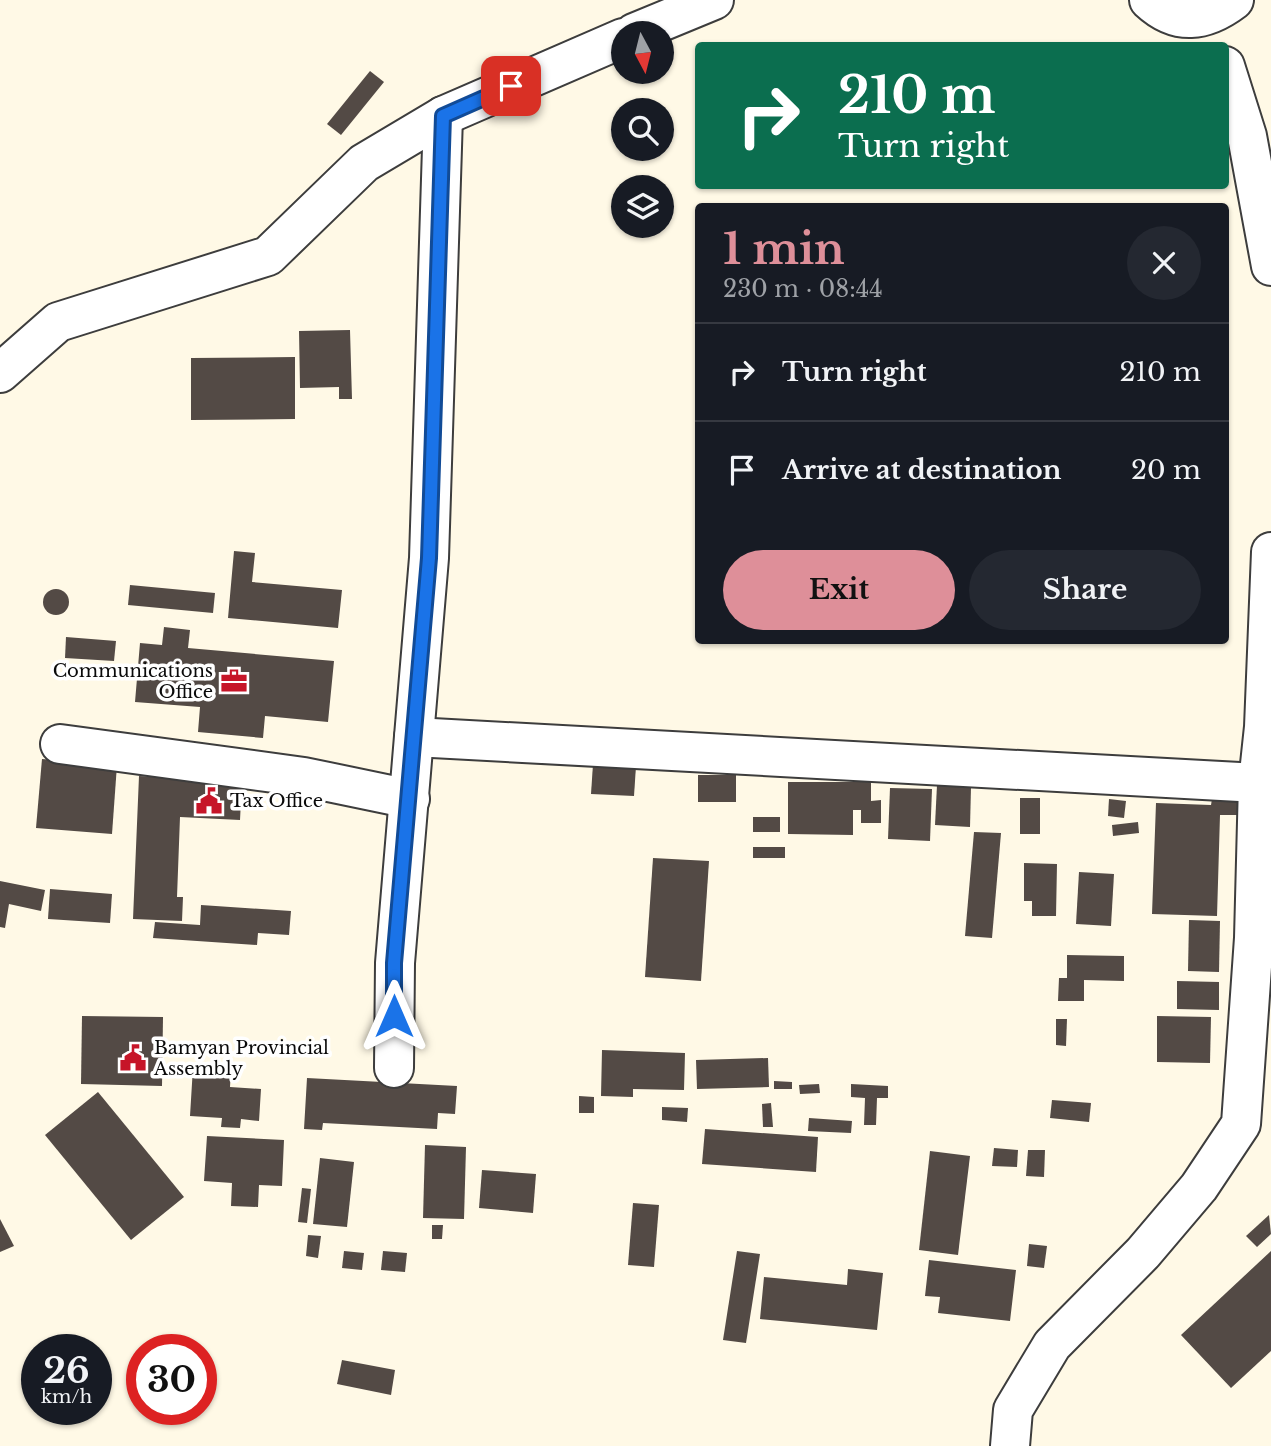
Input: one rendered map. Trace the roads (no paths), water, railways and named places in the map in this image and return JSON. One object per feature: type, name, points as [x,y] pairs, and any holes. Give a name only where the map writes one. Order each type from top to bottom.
[{"type":"street","points":[[663,21],[714,0]]},
{"type":"street","points":[[1149,0],[1160,10],[1179,17],[1221,20]]},
{"type":"street","points":[[0,373],[58,322],[268,256],[364,163],[443,116],[611,43]]},
{"type":"street","points":[[1229,79],[1247,136],[1270,258]]},
{"type":"street","points":[[394,1068],[394,963],[429,558],[443,116]]},
{"type":"street","points":[[1010,1446],[1013,1410],[1052,1345],[1143,1253],[1199,1187],[1241,1124],[1254,938],[1258,783],[1264,727],[1271,552]]},
{"type":"street","points":[[414,737],[1258,783]]},
{"type":"street","points":[[60,744],[304,777],[410,799]]},
{"type":"place","name":"Communications Office","points":[[234,681]]},
{"type":"place","name":"Tax Office","points":[[209,801]]},
{"type":"place","name":"Bamyan Provincial Assembly","points":[[133,1058]]}]
